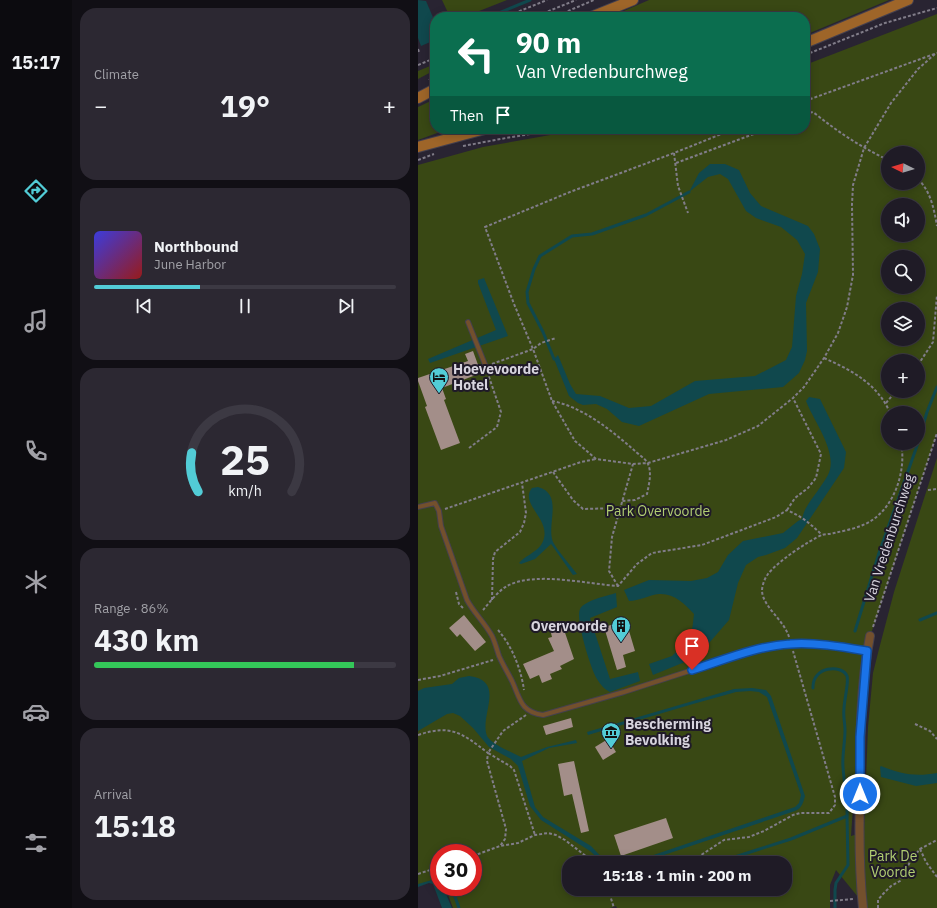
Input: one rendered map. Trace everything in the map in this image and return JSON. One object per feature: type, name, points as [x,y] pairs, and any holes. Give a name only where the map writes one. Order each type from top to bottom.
[{"type":"main road","points":[[603,12],[633,0]]},
{"type":"main road","points":[[810,40],[908,0]]},
{"type":"main road","points":[[418,98],[430,92]]},
{"type":"main road","points":[[418,147],[466,134]]},
{"type":"street","points":[[863,908],[859,822],[860,737],[867,651],[870,636]]},
{"type":"lane","points":[[468,322],[486,367]]},
{"type":"lane","points":[[418,507],[435,503],[439,511],[441,526],[471,607],[492,636],[500,658],[520,702],[530,712],[543,715],[624,692],[761,648],[791,644],[835,646],[867,651]]},
{"type":"path","points":[[517,12],[547,0]]},
{"type":"path","points":[[546,12],[576,0]]},
{"type":"path","points":[[566,12],[594,0]]},
{"type":"path","points":[[810,54],[885,23],[937,8]]},
{"type":"path","points":[[810,99],[936,54]]},
{"type":"path","points":[[439,511],[581,462],[596,459],[633,464],[648,463],[715,444],[758,426],[804,388],[824,358],[838,333],[851,292],[853,275],[853,185],[864,148],[879,120],[895,97],[918,69],[936,54]]},
{"type":"path","points":[[418,65],[430,60]]},
{"type":"path","points":[[810,113],[813,112],[836,130],[864,148],[881,156]]},
{"type":"path","points":[[462,147],[530,134]]},
{"type":"path","points":[[596,459],[575,442],[552,401],[485,227],[570,192],[722,134]]},
{"type":"path","points":[[676,163],[754,134]]},
{"type":"path","points":[[418,160],[440,152]]},
{"type":"path","points":[[674,153],[678,186],[688,213]]},
{"type":"path","points":[[925,186],[934,211],[937,226]]},
{"type":"path","points":[[925,354],[933,342],[937,295]]},
{"type":"path","points":[[469,448],[497,427],[501,412],[486,367],[533,349],[541,343],[556,338]]},
{"type":"path","points":[[824,358],[862,378],[876,390],[887,406]]},
{"type":"path","points":[[618,586],[637,564],[652,553],[702,545],[776,517],[787,510],[796,498],[808,488],[816,478],[821,454],[793,398]]},
{"type":"path","points":[[886,403],[890,398]]},
{"type":"path","points":[[552,401],[564,403],[589,416],[622,439],[648,463],[650,480],[647,494],[635,500],[621,501]]},
{"type":"path","name":"Van Vredenburchweg","points":[[870,636],[937,433]]},
{"type":"path","points":[[699,856],[724,840],[749,837],[764,831],[793,815],[800,813],[823,814],[829,813],[833,810],[835,805],[835,797],[791,644],[785,627],[763,599],[762,590],[767,574],[798,549],[822,535],[863,525],[874,519],[883,511],[899,482],[903,460],[902,450]]},
{"type":"path","points":[[618,586],[609,571],[612,537],[621,501],[633,464]]},
{"type":"path","points":[[553,472],[572,500],[583,509],[619,508]]},
{"type":"path","points":[[492,600],[493,559],[496,552],[520,532],[524,523],[526,513],[522,483]]},
{"type":"path","points":[[928,490],[937,490]]},
{"type":"path","points":[[787,510],[812,524],[822,535]]},
{"type":"path","points":[[478,615],[506,587],[525,580],[543,578],[618,586]]},
{"type":"path","points":[[495,628],[513,653],[521,672],[525,694]]},
{"type":"path","points":[[418,680],[440,676],[500,658]]},
{"type":"path","points":[[500,846],[505,839],[506,829],[487,761],[489,752],[503,731],[530,712]]},
{"type":"path","points":[[915,724],[930,731],[937,739]]},
{"type":"path","points":[[418,735],[433,730],[451,731],[471,740],[510,766],[514,770],[535,835]]},
{"type":"path","points":[[482,853],[500,846],[518,843],[535,835],[548,833],[556,835],[585,856]]},
{"type":"path","points":[[878,908],[878,900],[892,886],[900,881],[911,860],[920,849],[937,840]]},
{"type":"path","points":[[920,849],[926,862],[937,877]]},
{"type":"path","points":[[418,874],[430,870]]},
{"type":"path","points":[[610,896],[614,908]]},
{"type":"path","points":[[830,901],[862,899]]},
{"type":"green space","points":[[442,0],[507,0],[477,12],[448,12]]},
{"type":"green space","points":[[649,0],[889,0],[810,33],[810,12],[621,12]]},
{"type":"green space","name":"Park Overvoorde","points":[[937,14],[937,433],[867,646],[858,733],[851,836],[864,832],[868,727],[873,673],[894,592],[937,458],[937,908],[867,908],[836,870],[830,885],[830,908],[617,908],[616,906],[610,908],[453,908],[448,896],[482,896],[482,844],[430,844],[430,881],[418,885],[418,165],[483,147],[556,134],[810,134],[810,63]]},
{"type":"green space","points":[[430,66],[430,73],[418,79],[418,71]]},
{"type":"green space","points":[[430,101],[430,134],[434,134],[418,140],[418,107]]},
{"type":"shaded area","points":[[418,0],[426,1],[431,12],[430,42],[421,46],[418,38]]},
{"type":"shaded area","points":[[710,164],[725,164],[739,170],[750,193],[761,206],[808,226],[814,234],[820,249],[818,272],[806,303],[807,351],[799,373],[783,387],[709,394],[639,426],[622,422],[607,409],[596,404],[583,405],[578,403],[569,396],[554,359],[558,355],[570,384],[576,394],[600,396],[629,408],[651,406],[695,381],[755,376],[786,360],[792,347],[796,296],[802,274],[805,254],[797,240],[781,227],[756,218],[746,211],[728,179],[720,174],[708,177],[689,192],[699,173]]},
{"type":"shaded area","points":[[484,278],[508,336],[430,363],[428,359],[496,330],[478,283],[478,280]]},
{"type":"shaded area","points":[[809,397],[820,399],[846,452],[844,468],[797,538],[785,548],[758,557],[746,565],[738,583],[729,620],[697,657],[653,675],[649,664],[672,656],[679,649],[692,631],[694,614],[683,603],[670,595],[659,594],[629,601],[624,590],[649,580],[691,581],[707,578],[718,572],[728,555],[743,541],[783,533],[802,519],[805,509],[828,475],[831,466],[828,447],[806,401]]},
{"type":"shaded area","points":[[538,487],[546,491],[550,496],[552,503],[553,511],[551,535],[553,542],[577,574],[573,575],[551,544],[535,559],[521,564],[519,563],[539,548],[544,536],[544,528],[530,501],[529,494],[532,488]]},
{"type":"shaded area","points":[[616,593],[617,607],[590,618],[610,679],[638,672],[640,681],[610,692],[601,685],[594,674],[584,644],[579,614],[580,609],[586,603]]},
{"type":"shaded area","points":[[469,676],[480,679],[487,685],[489,700],[485,728],[487,736],[497,745],[508,751],[521,757],[547,747],[576,740],[577,743],[549,748],[522,761],[535,807],[543,817],[591,846],[600,856],[595,856],[541,820],[530,806],[518,766],[511,759],[489,747],[473,728],[460,716],[453,713],[447,714],[418,731],[418,691],[424,688],[452,684],[459,678]]},
{"type":"shaded area","points":[[752,688],[766,690],[771,696],[805,796],[803,803],[801,807],[795,811],[661,856],[651,856],[795,807],[799,803],[801,795],[767,697],[759,692],[736,692],[588,735],[587,732],[734,689]]},
{"type":"shaded area","points":[[881,766],[908,774],[922,775],[937,773],[937,783],[916,786],[881,777]]},
{"type":"shaded area","points":[[430,881],[430,883],[418,887],[418,884]]},
{"type":"shaded area","points":[[438,896],[447,896],[452,908],[442,908]]},
{"type":"building","points":[[473,351],[481,373],[442,388],[446,399],[444,400],[460,443],[441,450],[425,407],[427,406],[418,378],[468,361],[465,354]]},
{"type":"building","points":[[464,615],[486,642],[475,651],[460,634],[457,637],[449,628]]},
{"type":"building","name":"Overvoorde","points":[[625,621],[635,651],[623,655],[626,667],[617,670],[604,627]]},
{"type":"building","points":[[562,624],[574,659],[560,666],[562,669],[550,674],[552,679],[542,683],[539,675],[530,679],[523,664],[554,651],[548,638],[552,637],[550,629]]},
{"type":"building","points":[[571,718],[573,727],[546,735],[543,726]]},
{"type":"building","points":[[608,739],[616,752],[603,760],[595,747]]},
{"type":"building","points":[[574,761],[589,831],[581,833],[572,794],[564,796],[558,764]]},
{"type":"building","points":[[666,818],[673,838],[621,856],[614,835]]},
{"type":"waterway","points":[[501,12],[530,0]]},
{"type":"waterway","points":[[554,359],[543,332],[528,303],[527,292],[534,269],[540,256],[572,236],[592,234],[646,215],[689,192]]},
{"type":"waterway","points":[[925,419],[937,387]]},
{"type":"waterway","points":[[855,631],[879,553],[916,450]]},
{"type":"waterway","points":[[920,620],[937,613]]},
{"type":"waterway","points":[[738,856],[791,839],[847,816],[843,762],[845,730],[844,705],[847,676],[844,672],[839,670],[828,669],[822,671],[817,675],[813,688]]},
{"type":"waterway","points":[[835,908],[836,883],[848,865],[847,816]]},
{"type":"waterway","points":[[455,896],[459,908]]},
{"type":"place","name":"Hoevevoorde Hotel","points":[[439,394]]},
{"type":"place","name":"Overvoorde","points":[[621,643]]},
{"type":"place","name":"Bescherming Bevolking","points":[[611,749]]},
{"type":"route","points":[[692,670],[761,648],[791,644],[835,646],[867,651],[860,737],[860,794]]},
{"type":"park label","name":"Park De Voorde","points":[[893,864]]}]
